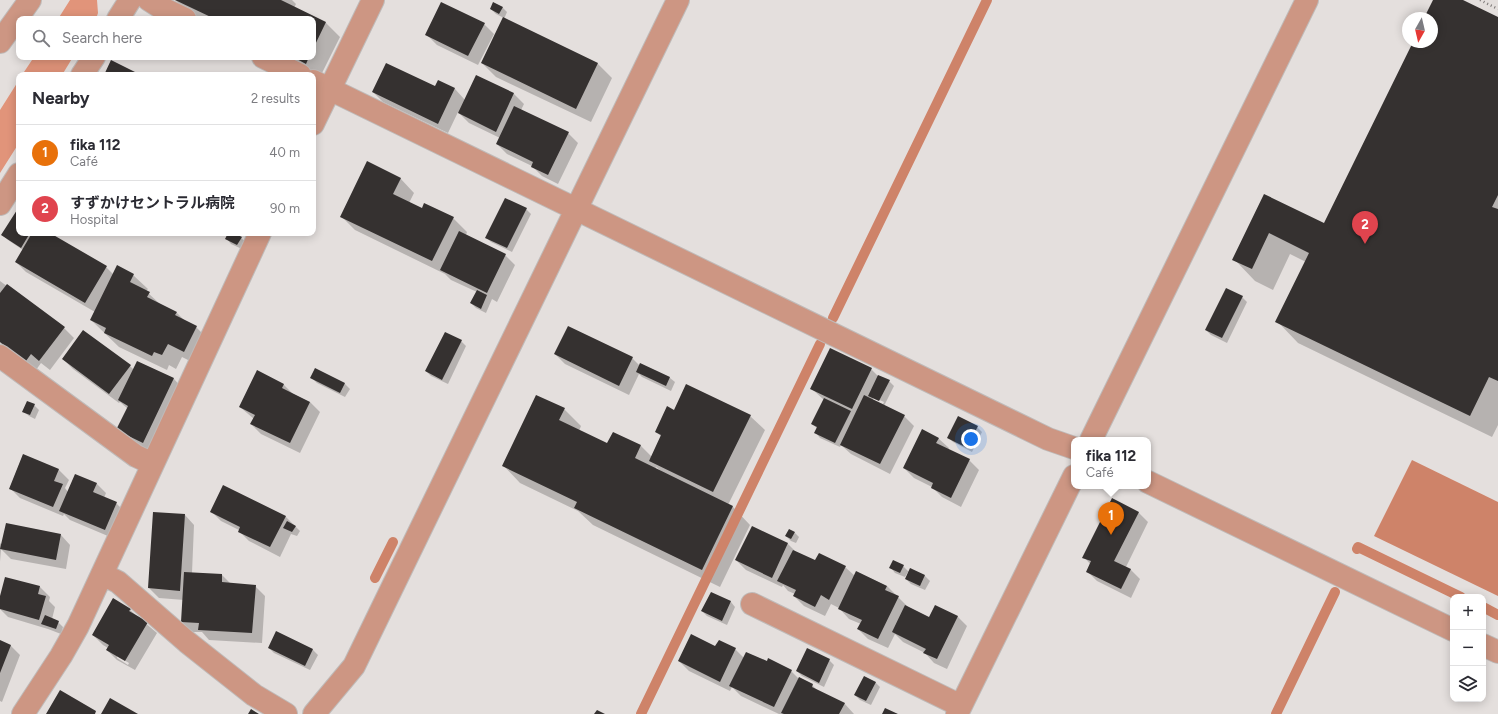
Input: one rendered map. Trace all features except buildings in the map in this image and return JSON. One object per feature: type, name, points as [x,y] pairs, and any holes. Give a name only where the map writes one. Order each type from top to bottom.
[{"type":"street","points":[[19,16],[30,0]]},
{"type":"street","points":[[120,16],[130,0]]},
{"type":"street","points":[[149,0],[179,16]]},
{"type":"street","points":[[316,109],[321,85],[373,0]]},
{"type":"street","points":[[314,714],[354,666],[678,0]]},
{"type":"street","points":[[1092,437],[1307,0]]},
{"type":"street","points":[[0,42],[16,20]]},
{"type":"street","points":[[84,72],[92,60]]},
{"type":"street","points":[[269,60],[294,72]]},
{"type":"street","points":[[321,85],[1048,439],[1071,447]]},
{"type":"street","points":[[0,204],[16,179]]},
{"type":"street","points":[[23,714],[61,656],[78,626],[259,236]]},
{"type":"street","points":[[0,356],[136,456],[153,464]]},
{"type":"street","points":[[752,604],[959,710],[1071,482]]},
{"type":"street","points":[[1151,483],[1450,629]]},
{"type":"street","points":[[102,574],[118,582],[187,642],[254,695],[286,714]]},
{"type":"street","points":[[1486,646],[1498,652]]},
{"type":"path","points":[[1480,0],[1498,9]]},
{"type":"shaded area","points":[[70,0],[97,0],[97,16],[60,16]]},
{"type":"shaded area","points":[[32,60],[71,60],[64,72],[24,72]]},
{"type":"shaded area","points":[[16,85],[16,148],[0,173],[0,110]]},
{"type":"shaded area","points":[[1412,460],[1498,502],[1498,596],[1374,536]]},
{"type":"waterway","points":[[833,318],[987,0]]},
{"type":"waterway","points":[[641,714],[820,344]]},
{"type":"waterway","points":[[375,578],[393,542]]},
{"type":"waterway","points":[[1357,549],[1358,547],[1455,594]]},
{"type":"waterway","points":[[1276,714],[1335,592]]},
{"type":"waterway","points":[[1486,609],[1498,615]]},
{"type":"place","name":"すずかけセントラル病院","points":[[1365,244]]},
{"type":"place","name":"fika 112","points":[[1111,535]]}]
